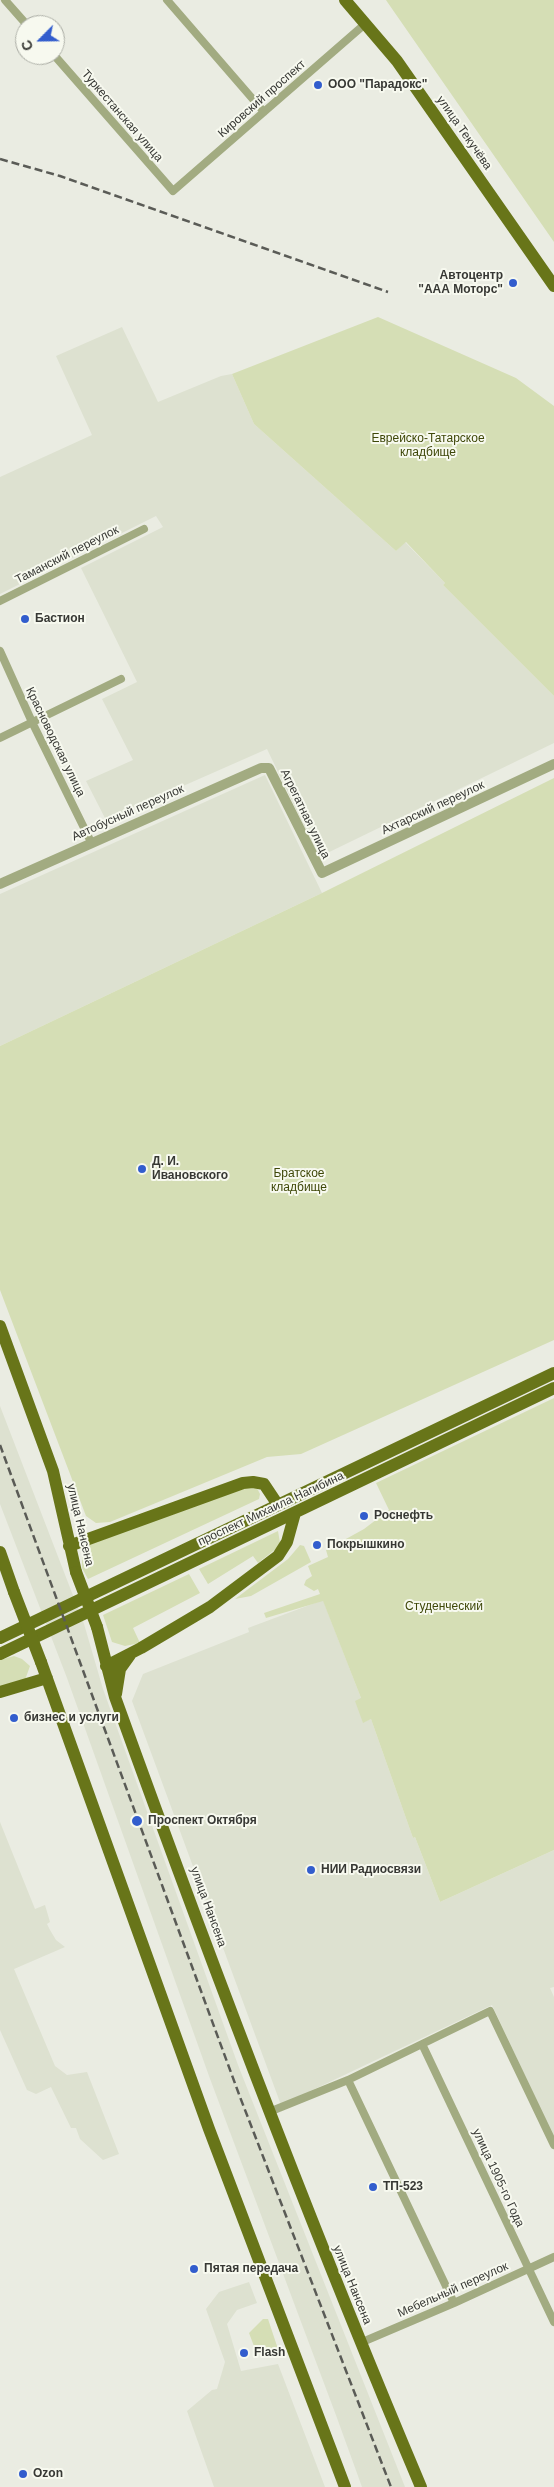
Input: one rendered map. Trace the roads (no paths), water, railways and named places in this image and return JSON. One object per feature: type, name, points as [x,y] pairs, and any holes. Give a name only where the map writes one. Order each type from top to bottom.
[{"type":"main road","name":"улица Текучёва","points":[[345,0],[398,61],[554,286]]},
{"type":"main road","name":"улица Нансена","points":[[0,1326],[53,1470],[76,1572],[97,1627],[115,1697],[269,2112],[360,2343],[421,2487]]},
{"type":"main road","name":"проспект Михаила Нагибина","points":[[0,1638],[554,1373]]},
{"type":"main road","name":"проспект Михаила Нагибина","points":[[0,1654],[554,1388]]},
{"type":"main road","points":[[69,1546],[243,1483],[264,1484],[278,1504]]},
{"type":"main road","points":[[106,1666],[132,1653],[210,1607],[278,1556],[286,1546],[295,1513]]},
{"type":"main road","points":[[275,1522],[283,1526],[288,1534]]},
{"type":"main road","points":[[0,1552],[206,2120],[345,2487]]},
{"type":"main road","points":[[101,1641],[116,1651],[132,1653]]},
{"type":"main road","points":[[115,1697],[120,1669],[132,1653]]},
{"type":"main road","points":[[0,1692],[47,1678]]},
{"type":"street","points":[[167,0],[264,112]]},
{"type":"street","points":[[10,2],[20,15]]},
{"type":"street","name":"Кировский проспект","points":[[173,191],[365,24]]},
{"type":"street","name":"Туркестанская улица","points":[[63,65],[173,191]]},
{"type":"street","name":"Таманский переулок","points":[[0,601],[144,529]]},
{"type":"street","name":"Красноводская улица","points":[[0,651],[32,722],[91,842]]},
{"type":"street","points":[[0,738],[121,680]]},
{"type":"street","name":"Ахтарский переулок","points":[[322,873],[554,764]]},
{"type":"street","name":"Автобусный переулок","points":[[0,884],[266,766]]},
{"type":"street","name":"Агрегатная улица","points":[[266,766],[270,768],[322,873]]},
{"type":"street","points":[[269,2112],[348,2080],[490,2011],[554,2145]]},
{"type":"street","name":"улица 1905-го Года","points":[[422,2044],[554,2322]]},
{"type":"street","points":[[348,2080],[454,2303]]},
{"type":"street","name":"Мебельный переулок","points":[[360,2343],[454,2303],[554,2257]]},
{"type":"railway","points":[[0,159],[60,176],[388,292]]},
{"type":"railway","points":[[0,1445],[240,2097],[391,2487]]},
{"type":"place","name":"ООО \"Парадокс\"","points":[[318,85]]},
{"type":"place","name":"Автоцентр \"ААА Моторс\"","points":[[513,283]]},
{"type":"place","name":"Бастион","points":[[25,619]]},
{"type":"place","name":"Д. И. Ивановского","points":[[142,1169]]},
{"type":"place","name":"Роснефть","points":[[364,1516]]},
{"type":"place","name":"Покрышкино","points":[[317,1545]]},
{"type":"place","name":"бизнес и услуги","points":[[14,1718]]},
{"type":"place","name":"Проспект Октября","points":[[137,1821]]},
{"type":"place","name":"НИИ Радиосвязи","points":[[311,1870]]},
{"type":"place","name":"ТП-523","points":[[373,2187]]},
{"type":"place","name":"Пятая передача","points":[[194,2269]]},
{"type":"place","name":"Flash","points":[[244,2353]]},
{"type":"place","name":"Ozon","points":[[23,2474]]},
{"type":"park label","name":"Еврейско-Татарское кладбище","points":[[428,446]]},
{"type":"park label","name":"Братское кладбище","points":[[299,1181]]},
{"type":"park label","name":"Студенческий","points":[[444,1607]]}]
